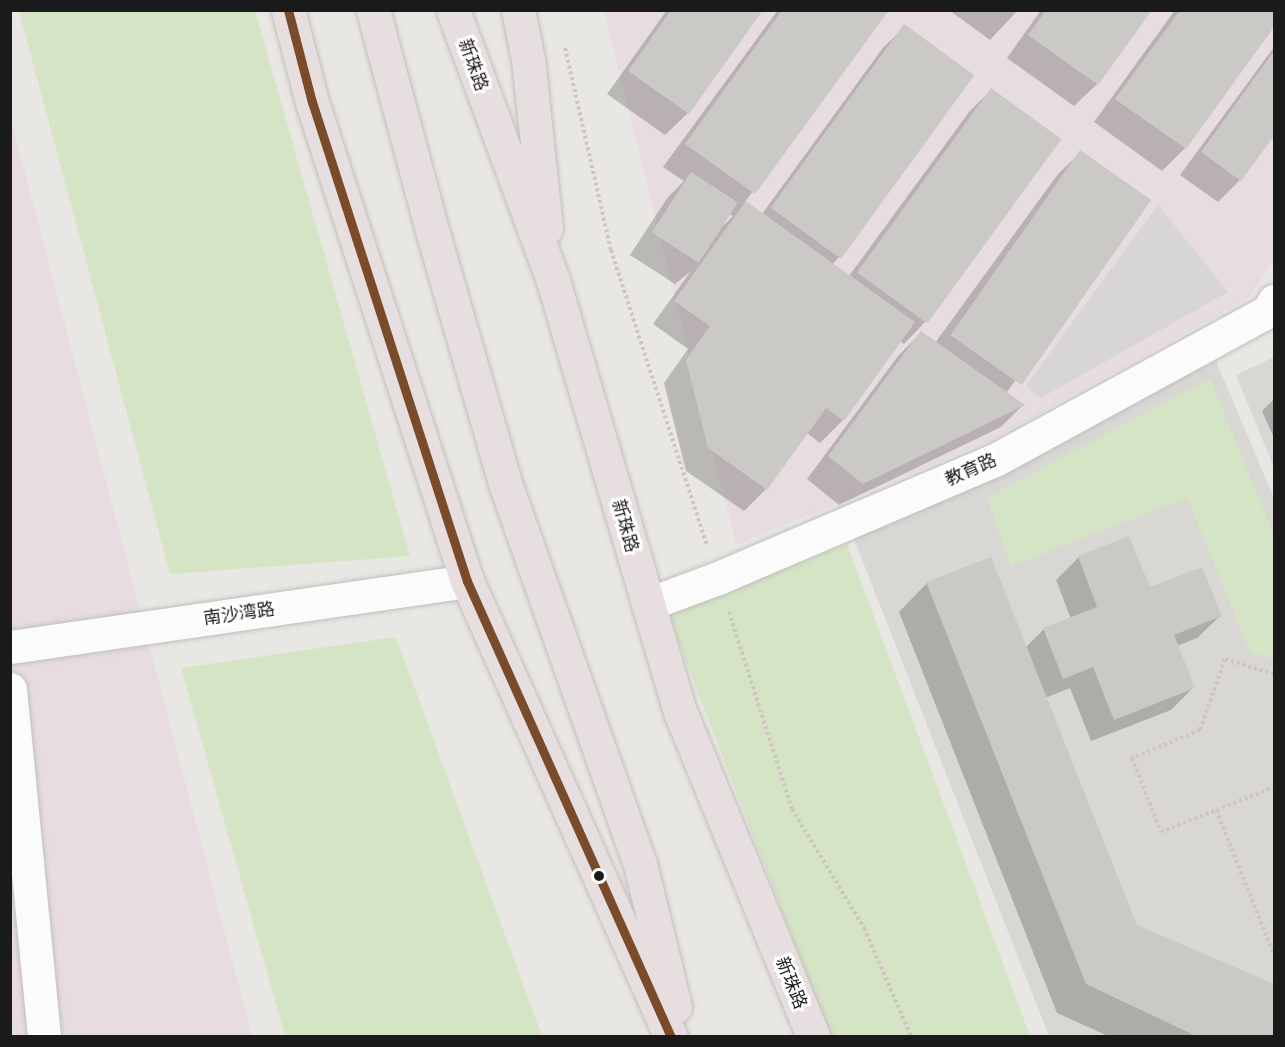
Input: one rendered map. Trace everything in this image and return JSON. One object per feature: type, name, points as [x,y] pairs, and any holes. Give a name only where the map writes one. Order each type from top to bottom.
[{"type":"highway","points":[[288,10],[312,102],[467,581],[671,1036]]},
{"type":"highway","points":[[373,10],[432,230],[506,486],[640,864],[682,1036]]},
{"type":"highway","name":"新珠路","points":[[453,10],[552,277],[681,714],[813,1036]]},
{"type":"highway","points":[[518,10],[528,59],[552,277]]},
{"type":"street","name":"教育路","points":[[648,604],[718,578],[995,460],[1268,311],[1275,301]]},
{"type":"street","name":"南沙湾路","points":[[10,647],[467,581]]},
{"type":"street","points":[[10,689],[44,1036]]},
{"type":"path","points":[[565,45],[612,250],[792,809],[864,928],[911,1036]]},
{"type":"path","points":[[1275,674],[1225,659],[1200,730],[1132,758],[1161,832],[1275,787]]},
{"type":"path","points":[[1216,810],[1275,955]]},
{"type":"shaded area","points":[[604,11],[1274,11],[1274,260],[1250,297],[990,441],[736,545]]},
{"type":"shaded area","points":[[11,120],[252,1036],[11,1036]]},
{"type":"shaded area","points":[[1158,205],[1228,292],[1041,398],[1026,386]]},
{"type":"shaded area","points":[[1274,357],[1274,468],[1236,375]]},
{"type":"shaded area","points":[[1216,361],[1274,498],[1274,1036],[1049,1036],[854,539]]},
{"type":"green space","points":[[19,11],[255,11],[410,556],[170,574]]},
{"type":"green space","points":[[1210,378],[1274,535],[1274,659],[1250,652],[1187,498],[1011,566],[987,498]]},
{"type":"green space","points":[[847,544],[1030,1036],[830,1036],[668,614]]},
{"type":"green space","points":[[396,637],[542,1036],[285,1036],[181,668]]},
{"type":"building","points":[[671,10],[763,10],[689,114],[628,71]]},
{"type":"building","points":[[782,10],[889,10],[755,194],[685,144]]},
{"type":"building","points":[[1046,10],[1152,10],[1098,85],[1028,35]]},
{"type":"building","points":[[1180,10],[1274,10],[1274,27],[1186,149],[1115,99]]},
{"type":"building","points":[[904,24],[974,75],[841,259],[771,208]]},
{"type":"building","points":[[1274,51],[1274,136],[1241,181],[1201,152]]},
{"type":"building","points":[[991,88],[1061,139],[927,324],[857,272]]},
{"type":"building","points":[[1080,150],[1151,200],[1022,385],[950,335]]},
{"type":"building","points":[[691,172],[738,202],[699,263],[652,232]]},
{"type":"building","points":[[746,201],[915,322],[844,421],[826,408],[767,490],[708,448],[686,360],[710,326],[674,301]]},
{"type":"building","points":[[921,331],[1025,405],[863,484],[828,456]]},
{"type":"building","points":[[1129,536],[1150,587],[1202,567],[1222,616],[1174,635],[1195,688],[1114,720],[1093,667],[1063,679],[1043,628],[1097,607],[1078,556]]},
{"type":"building","points":[[991,557],[1137,925],[1274,984],[1274,1036],[1196,1036],[1086,984],[926,582]]},
{"type":"transit line","points":[[288,10],[312,102],[467,581],[671,1036]]}]
